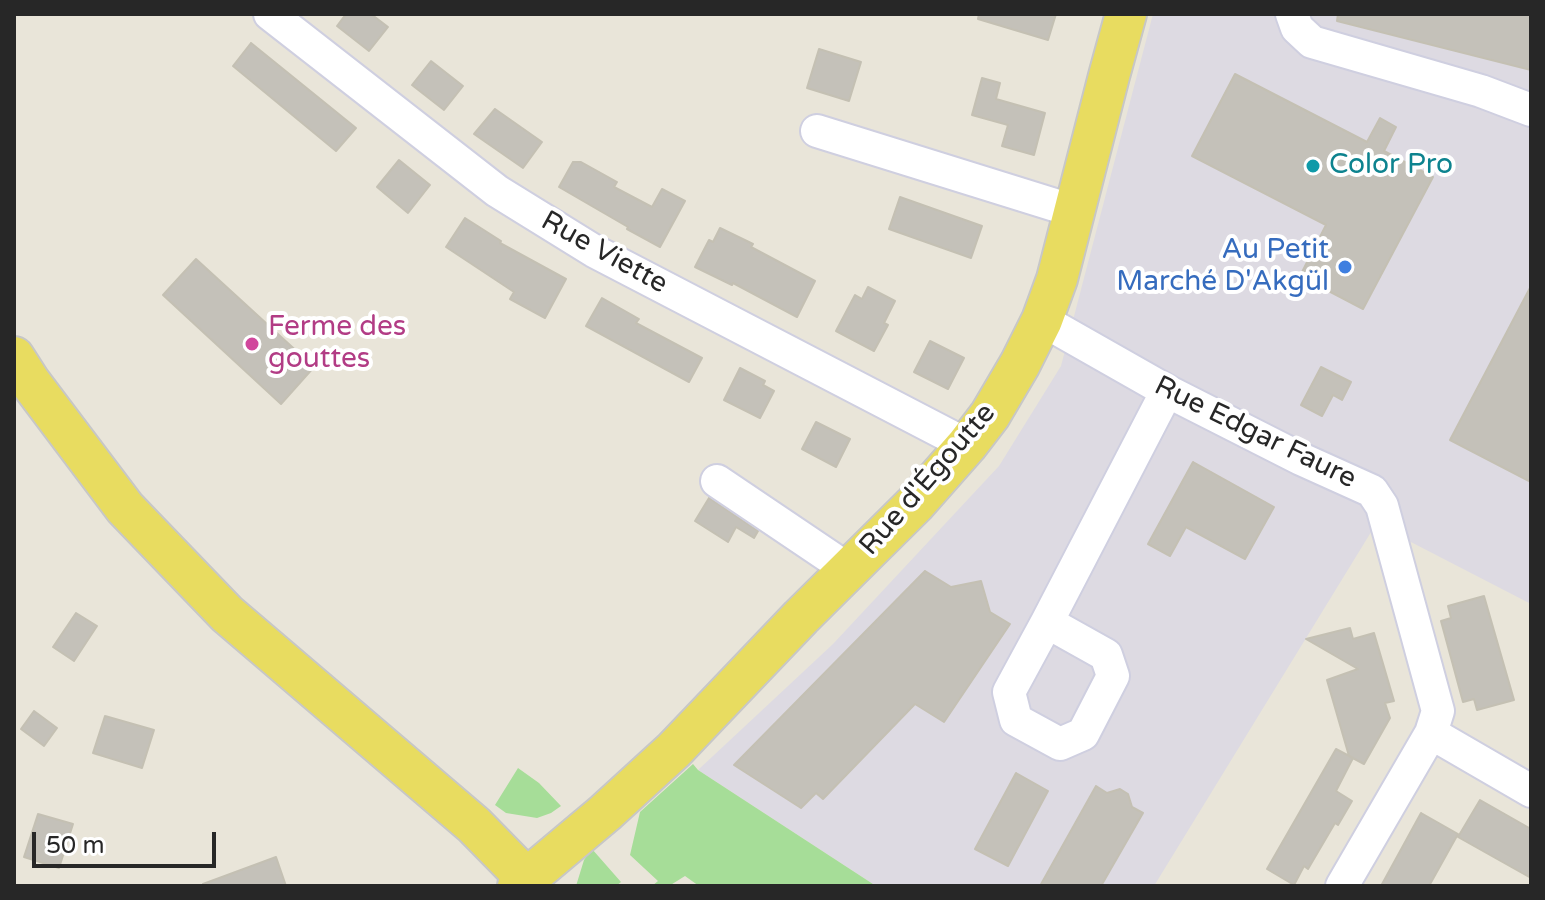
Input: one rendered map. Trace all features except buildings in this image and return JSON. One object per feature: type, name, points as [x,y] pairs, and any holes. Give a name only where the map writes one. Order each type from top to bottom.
[{"type":"main road","name":"Rue d'Égoutte","points":[[526,884],[674,750],[915,504],[990,415],[1042,320],[1057,279],[1126,14]]},
{"type":"main road","points":[[14,357],[125,508],[227,614],[474,825],[526,884]]},
{"type":"street","name":"Rue Viette","points":[[270,14],[497,191],[594,251],[967,445]]},
{"type":"street","points":[[1292,14],[1297,28],[1312,42],[1481,91],[1531,110]]},
{"type":"street","points":[[817,131],[1074,211]]},
{"type":"street","name":"Rue Edgar Faure","points":[[1042,320],[1167,391],[1372,491],[1382,506],[1438,711],[1431,733],[1342,886]]},
{"type":"street","points":[[1047,622],[1167,391]]},
{"type":"street","points":[[717,481],[849,570]]},
{"type":"street","points":[[1431,733],[1531,791]]},
{"type":"shaded area","points":[[1153,14],[1531,14],[1531,604],[1376,524],[1154,886],[876,886],[698,770],[833,644],[999,466],[1061,366]]},
{"type":"green space","points":[[693,764],[876,886],[699,886],[685,876],[669,886],[652,886],[658,881],[630,855],[640,812]]},
{"type":"green space","points":[[518,768],[539,783],[561,806],[537,818],[506,813],[495,805]]},
{"type":"green space","points":[[592,849],[621,882],[616,886],[576,886],[584,860]]},
{"type":"place","name":"Color Pro","points":[[1313,166]]},
{"type":"place","name":"Au Petit Marché D'Akgül","points":[[1345,267]]},
{"type":"place","name":"Ferme des gouttes","points":[[252,344]]}]
